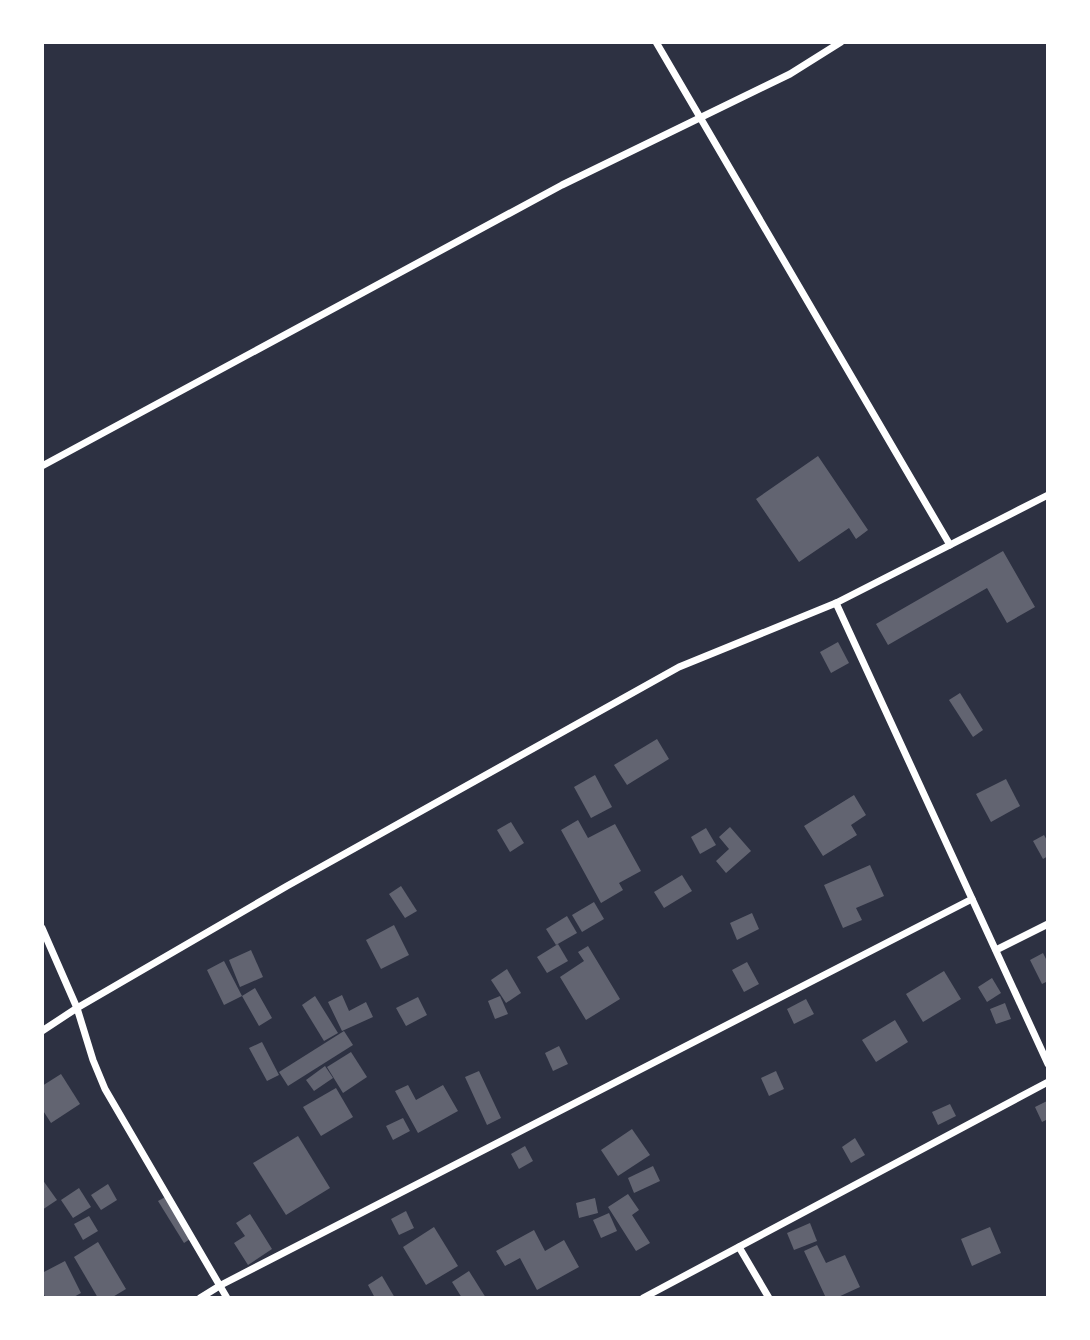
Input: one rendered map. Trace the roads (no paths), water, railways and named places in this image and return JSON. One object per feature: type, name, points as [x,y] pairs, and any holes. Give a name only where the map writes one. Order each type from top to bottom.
[{"type":"street","points":[[656,42],[950,545]]},
{"type":"street","points":[[42,466],[562,185],[790,74],[841,42]]},
{"type":"street","points":[[42,1031],[287,886],[679,667],[836,603],[1048,495]]},
{"type":"street","points":[[836,603],[1048,1064]]},
{"type":"street","points":[[200,1298],[972,899]]},
{"type":"street","points":[[996,950],[1048,924]]},
{"type":"street","points":[[42,928],[77,1009],[105,1089],[227,1298]]},
{"type":"street","points":[[643,1298],[1048,1082]]},
{"type":"street","points":[[739,1247],[769,1298]]}]
